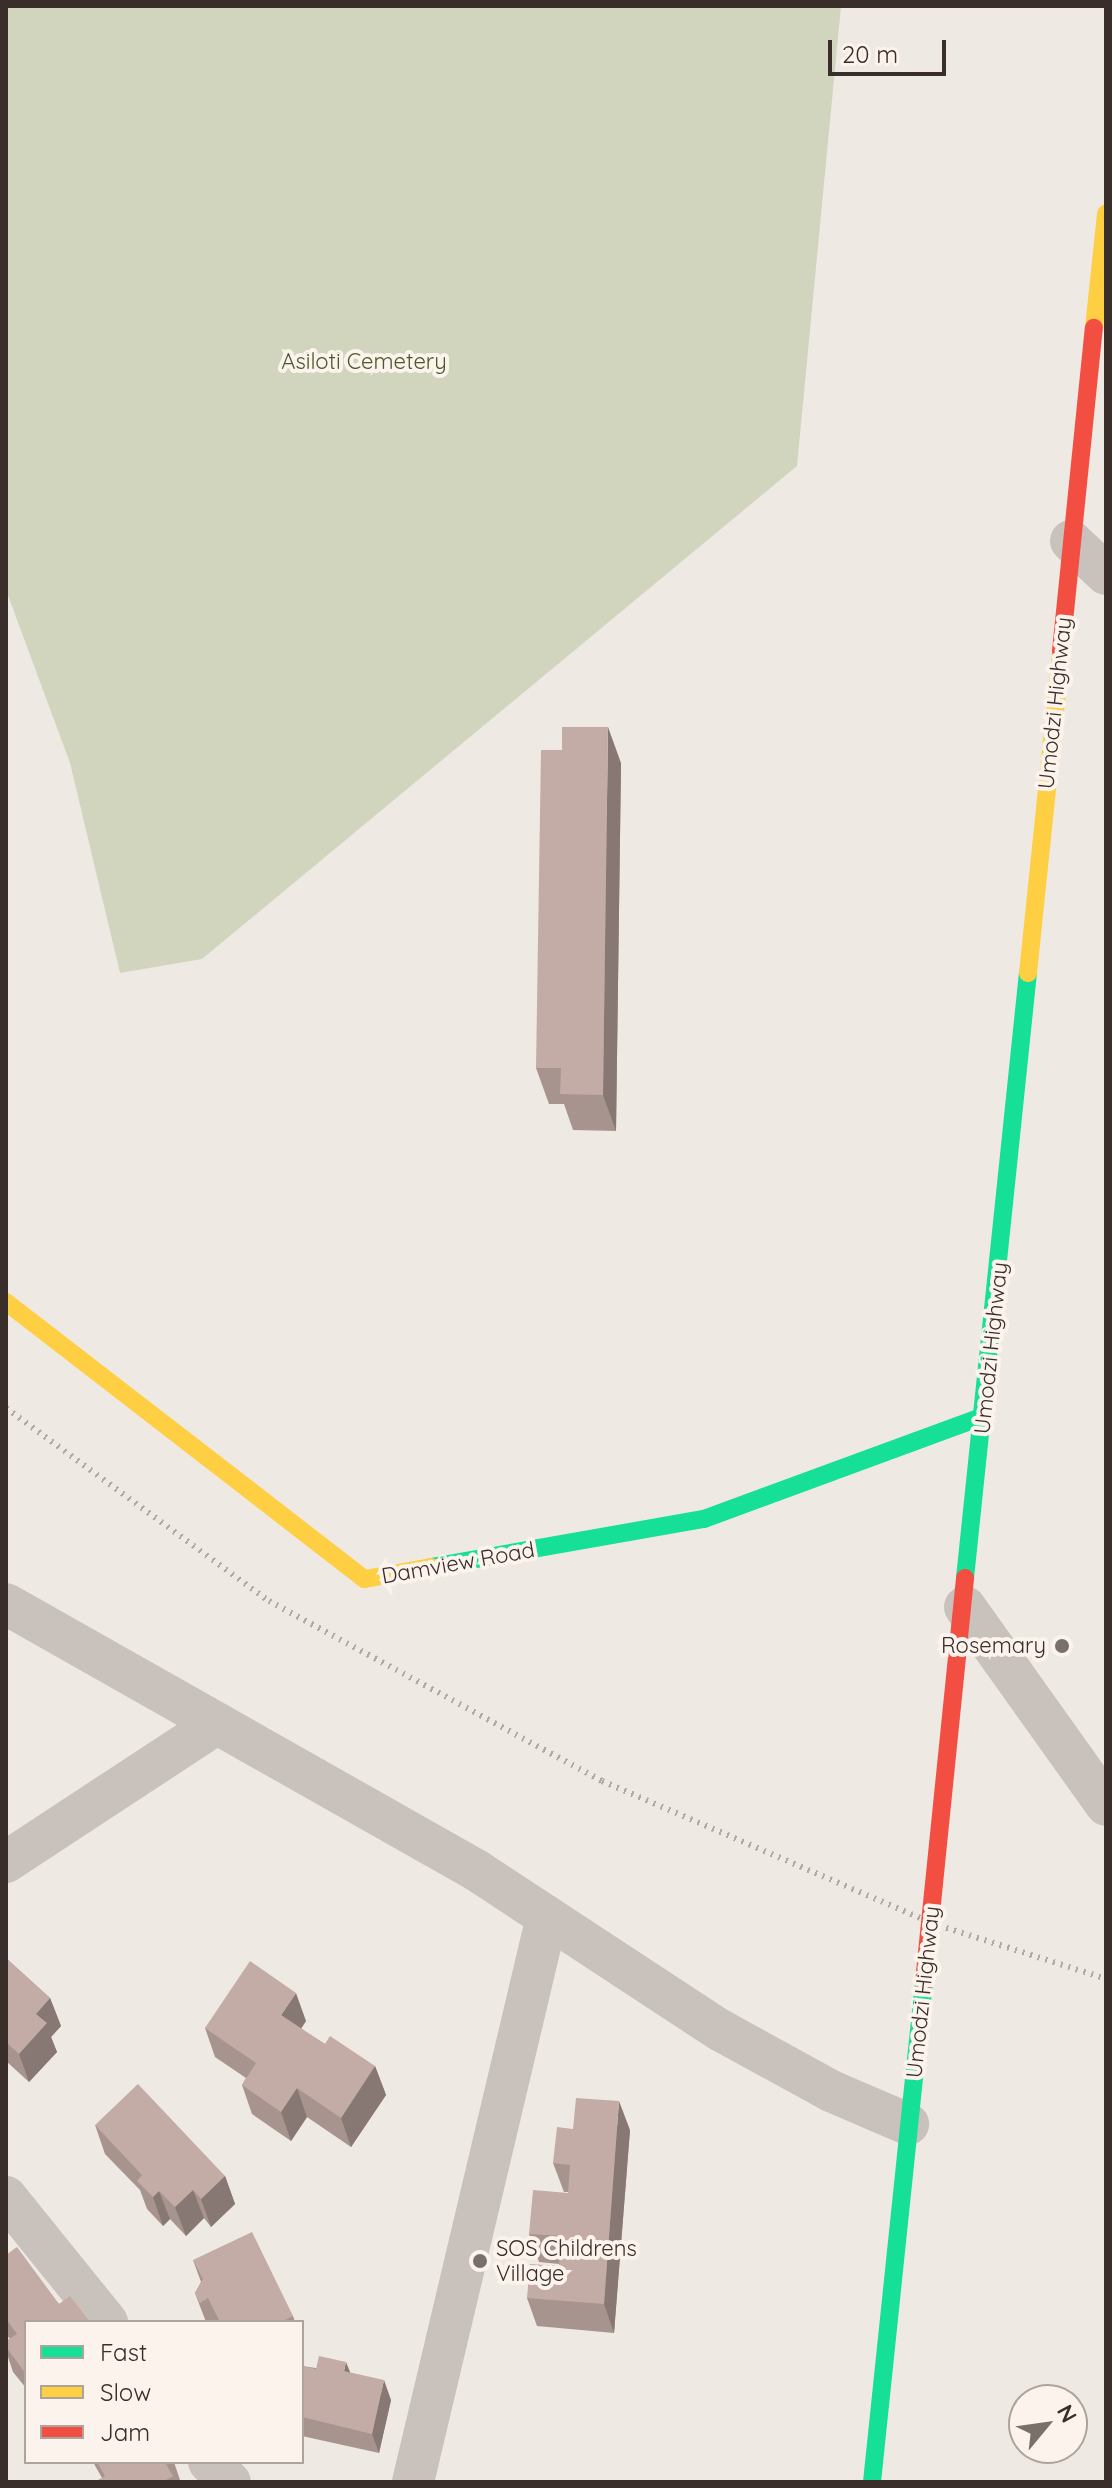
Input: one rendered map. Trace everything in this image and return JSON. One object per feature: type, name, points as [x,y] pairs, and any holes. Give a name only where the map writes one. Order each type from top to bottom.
[{"type":"main road","name":"Umodzi Highway","points":[[872,2482],[965,1607],[1106,214]]},
{"type":"main road","name":"Damview Road","points":[[6,1302],[365,1579],[704,1519],[984,1416]]},
{"type":"street","points":[[1071,541],[1106,574]]},
{"type":"street","points":[[6,1604],[476,1870],[720,2030],[831,2091],[908,2124]]},
{"type":"street","points":[[965,1607],[1106,1805]]},
{"type":"street","points":[[6,1862],[216,1724]]},
{"type":"street","points":[[413,2482],[547,1917]]},
{"type":"street","points":[[6,2197],[105,2320]]},
{"type":"street","points":[[211,2464],[230,2482]]},
{"type":"green space","name":"Asiloti Cemetery","points":[[6,6],[841,6],[797,466],[202,959],[120,973],[70,763],[6,590]]},
{"type":"building","points":[[562,727],[608,727],[603,1095],[560,1094],[561,1068],[536,1068],[541,750],[562,750]]},
{"type":"building","points":[[6,1958],[50,1998],[36,2014],[47,2023],[19,2054],[6,2042]]},
{"type":"building","points":[[250,1961],[296,1993],[281,2015],[325,2044],[330,2036],[375,2066],[341,2118],[297,2088],[281,2112],[242,2085],[256,2063],[205,2028]]},
{"type":"building","points":[[138,2084],[225,2176],[201,2199],[193,2190],[175,2207],[159,2191],[153,2197],[137,2181],[142,2175],[95,2125]]},
{"type":"building","points":[[576,2098],[619,2101],[604,2304],[527,2298],[530,2264],[559,2266],[561,2236],[529,2234],[533,2190],[568,2193],[570,2165],[553,2163],[557,2127],[573,2129]]},
{"type":"building","points":[[252,2232],[293,2316],[285,2320],[219,2320],[208,2298],[200,2303],[195,2293],[203,2279],[193,2260]]},
{"type":"building","points":[[17,2247],[59,2304],[70,2296],[88,2320],[24,2320],[24,2371],[6,2347],[6,2341],[17,2334],[6,2319],[6,2255]]},
{"type":"building","points":[[319,2356],[346,2362],[344,2371],[384,2380],[372,2434],[304,2417],[304,2366],[316,2369]]},
{"type":"building","points":[[98,2464],[166,2464],[173,2476],[163,2482],[95,2482],[105,2476]]},
{"type":"railway","points":[[6,1408],[269,1601],[602,1781],[931,1923],[1106,1979]]},
{"type":"traffic: fast","points":[[965,1578],[1028,973]]},
{"type":"traffic: fast","points":[[431,1567],[704,1519],[984,1416]]},
{"type":"traffic: fast","points":[[872,2482],[924,1982]]},
{"type":"traffic: slow","points":[[1094,328],[1106,214]]},
{"type":"traffic: slow","points":[[1028,973],[1061,651]]},
{"type":"traffic: slow","points":[[6,1302],[365,1579],[431,1567]]},
{"type":"traffic: jam","points":[[1061,651],[1094,328]]},
{"type":"traffic: jam","points":[[924,1982],[965,1578]]},
{"type":"place","name":"Rosemary","points":[[1062,1646]]},
{"type":"place","name":"SOS Childrens Village","points":[[480,2261]]}]
